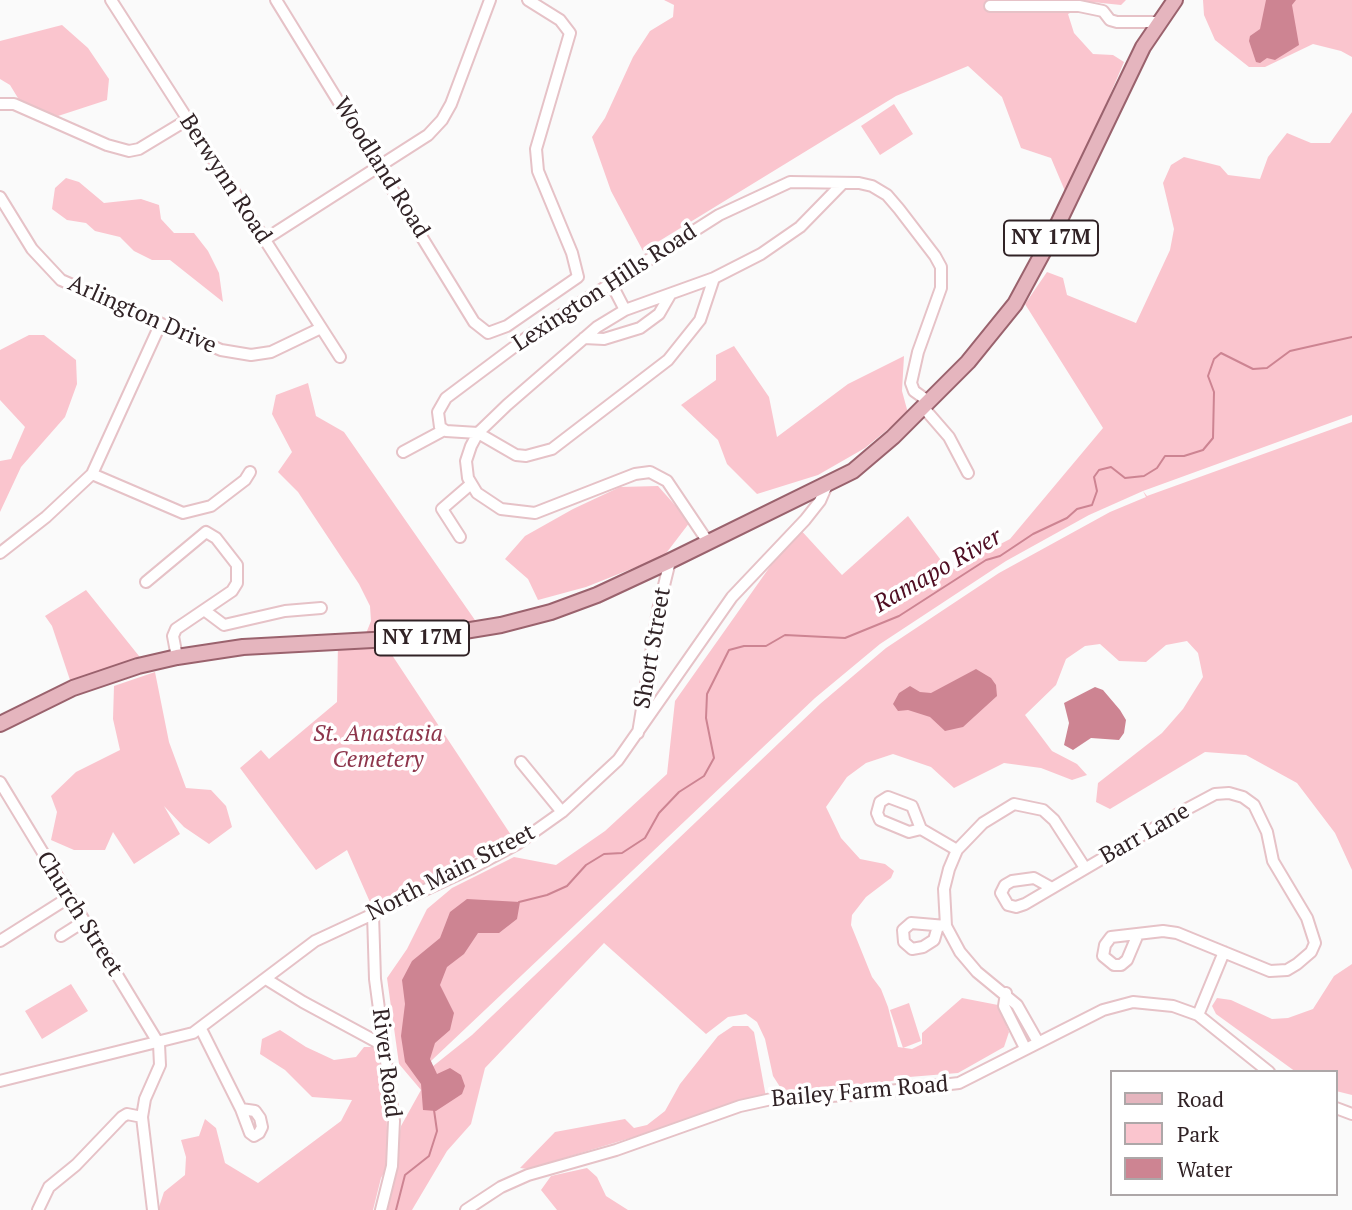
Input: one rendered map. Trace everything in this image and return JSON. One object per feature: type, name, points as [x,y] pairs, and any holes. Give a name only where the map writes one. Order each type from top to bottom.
[{"type":"main road","name":"NY 17M","points":[[0,724],[73,688],[138,666],[177,657],[243,647],[428,637],[474,631],[551,611],[597,595],[670,561],[827,485],[867,461],[986,341],[1030,280],[1115,103],[1158,22],[1175,0]]},
{"type":"street","name":"Berwynn Road","points":[[111,0],[340,357]]},
{"type":"street","name":"Woodland Road","points":[[276,0],[474,322],[488,333],[507,326],[578,277],[572,253],[538,171],[536,149],[570,33],[560,20],[528,0]]},
{"type":"street","points":[[264,240],[428,135],[442,120],[465,69],[489,0]]},
{"type":"street","points":[[990,6],[1079,6],[1104,11],[1110,19],[1117,22],[1158,22]]},
{"type":"street","points":[[0,104],[15,104],[129,152],[139,149],[187,120]]},
{"type":"street","name":"Lexington Hills Road","points":[[444,430],[438,412],[446,398],[530,335],[719,215],[773,187],[790,182],[859,183],[887,195],[940,267],[941,288],[918,352],[911,383],[925,404]]},
{"type":"street","name":"Lexington Hills Road","points":[[471,484],[466,461],[478,433],[584,338],[625,310],[714,278],[785,239],[835,194],[842,184]]},
{"type":"street","name":"Arlington Drive","points":[[0,197],[43,264],[61,280],[221,350],[251,355],[288,346],[321,328]]},
{"type":"street","points":[[403,452],[444,430],[478,433],[497,446],[526,456],[558,445],[668,359],[691,335],[700,320],[714,278]]},
{"type":"street","points":[[611,283],[625,310]]},
{"type":"street","name":"Lexington Hills Road","points":[[584,338],[604,339],[639,328],[659,314],[670,295]]},
{"type":"street","points":[[0,553],[46,517],[92,474],[160,325]]},
{"type":"street","points":[[925,404],[949,437],[968,473]]},
{"type":"street","points":[[92,474],[183,513],[211,506],[245,480],[250,472]]},
{"type":"street","points":[[460,537],[442,509],[471,484],[487,502],[524,514],[545,511],[623,478],[650,472],[667,481],[708,542]]},
{"type":"street","name":"North Main Street","points":[[0,1081],[159,1044],[201,1029],[315,941],[517,844],[562,812],[597,783],[638,735],[732,597],[804,520],[820,501],[827,485]]},
{"type":"street","points":[[146,582],[209,532],[231,555],[239,573],[232,591],[176,629],[173,636],[177,657]]},
{"type":"street","name":"Short Street","points":[[638,735],[658,610],[670,561]]},
{"type":"street","points":[[204,610],[224,625],[285,611],[321,608]]},
{"type":"street","points":[[521,762],[562,812]]},
{"type":"street","name":"Church Street","points":[[0,782],[159,1044]]},
{"type":"street","name":"Barr Lane","points":[[1038,1042],[1017,1005],[968,962],[942,926],[944,889],[957,850],[999,811],[1014,804],[1043,810],[1054,820],[1085,868],[1215,794],[1243,797],[1254,805],[1261,818],[1273,861],[1314,933],[1311,952],[1287,970],[1270,971],[1224,952]]},
{"type":"street","points":[[921,829],[957,850]]},
{"type":"street","points":[[1052,888],[1085,868]]},
{"type":"street","points":[[0,941],[68,898]]},
{"type":"street","name":"River Road","points":[[373,914],[375,979],[393,1100],[392,1166],[381,1210]]},
{"type":"street","points":[[61,936],[83,922]]},
{"type":"street","points":[[1139,934],[1177,933],[1224,952],[1198,1015]]},
{"type":"street","points":[[265,979],[303,1003],[377,1042],[384,1041]]},
{"type":"street","points":[[1006,993],[1004,1006],[1025,1048]]},
{"type":"street","name":"Bailey Farm Road","points":[[471,1209],[528,1175],[616,1150],[740,1107],[776,1098],[854,1095],[959,1083],[1103,1010],[1133,1002],[1154,1002],[1198,1015],[1267,1070]]},
{"type":"street","points":[[201,1029],[241,1109]]},
{"type":"street","points":[[153,1210],[142,1117],[145,1099],[160,1065],[159,1044]]},
{"type":"street","points":[[38,1210],[49,1187],[76,1165],[122,1117],[127,1114],[142,1117]]},
{"type":"green space","points":[[664,0],[1126,0],[1121,5],[1092,2],[1068,14],[1074,33],[1093,54],[1113,55],[1124,62],[1072,184],[1065,191],[1051,158],[1021,148],[1002,97],[968,66],[896,96],[643,251],[611,191],[592,137],[605,118],[633,57],[650,31],[673,17],[674,5]]},
{"type":"green space","points":[[1203,0],[1352,0],[1352,57],[1341,51],[1313,44],[1265,67],[1249,67],[1215,40],[1204,15]]},
{"type":"green space","points":[[62,25],[88,48],[109,79],[107,100],[58,116],[21,103],[10,85],[0,79],[0,41]]},
{"type":"green space","points":[[894,104],[913,134],[880,155],[861,126]]},
{"type":"green space","points":[[1352,112],[1352,415],[1143,491],[1147,496],[1352,422],[1352,870],[1335,833],[1297,783],[1246,755],[1205,752],[1110,809],[1096,802],[1098,783],[1162,733],[1183,709],[1203,677],[1198,653],[1187,641],[1166,645],[1146,662],[1119,661],[1100,644],[1085,646],[1066,659],[1056,685],[1025,715],[1052,751],[1077,764],[1087,775],[1072,780],[1041,768],[1004,763],[954,788],[931,767],[893,754],[866,763],[847,777],[826,807],[841,838],[860,859],[885,864],[894,871],[891,878],[866,897],[852,915],[851,925],[872,977],[881,989],[888,1007],[898,1047],[912,1049],[922,1044],[922,1033],[962,998],[998,1005],[1009,1032],[1004,1047],[958,1073],[909,1077],[865,1087],[782,1090],[773,1076],[765,1039],[757,1022],[746,1014],[728,1017],[706,1034],[604,943],[485,1068],[471,1124],[447,1151],[412,1210],[384,1210],[401,1126],[421,1090],[399,1064],[387,978],[407,949],[427,909],[452,888],[514,857],[556,865],[605,831],[667,774],[675,701],[798,527],[842,575],[908,516],[949,571],[1010,539],[1103,428],[1025,304],[1047,272],[1063,278],[1067,295],[1136,323],[1170,250],[1174,229],[1163,183],[1171,165],[1184,157],[1220,166],[1228,175],[1260,179],[1268,157],[1287,133],[1311,143],[1330,143]],"holes":[[[1143,491],[1146,497],[1110,512],[999,573],[886,648],[820,704],[472,1035],[432,1067],[431,1061],[815,698],[880,644],[1006,561],[1089,515]]]},
{"type":"green space","points":[[66,178],[79,182],[104,203],[141,199],[159,205],[161,219],[174,233],[194,233],[208,251],[219,273],[223,302],[170,260],[152,260],[134,251],[120,237],[95,231],[86,223],[67,220],[52,209],[55,188]]},
{"type":"green space","points":[[29,335],[44,335],[76,360],[77,384],[65,417],[21,467],[0,512],[0,461],[11,459],[25,427],[0,400],[0,350]]},
{"type":"green space","points":[[734,346],[769,397],[777,437],[848,384],[904,356],[902,391],[908,413],[865,448],[818,475],[757,494],[727,464],[718,440],[681,405],[716,380],[716,355]]},
{"type":"green space","points":[[308,383],[316,416],[344,432],[477,623],[437,631],[365,636],[371,621],[370,606],[359,584],[298,492],[278,472],[292,452],[272,414],[276,395]]},
{"type":"green space","points":[[658,486],[690,522],[664,556],[586,587],[538,600],[528,579],[505,559],[525,536],[573,509],[620,487]]},
{"type":"green space","points":[[86,590],[143,661],[71,683],[52,626],[45,616]]},
{"type":"green space","name":"St. Anastasia Cemetery","points":[[412,638],[392,655],[511,835],[461,866],[373,909],[347,850],[316,870],[240,768],[261,750],[269,759],[337,702],[338,642]]},
{"type":"green space","points":[[155,672],[169,742],[186,788],[211,790],[226,806],[232,827],[209,844],[184,827],[164,806],[180,834],[134,864],[113,832],[105,850],[74,850],[51,840],[57,812],[51,796],[76,772],[120,750],[113,719],[114,686]]},
{"type":"green space","points":[[1352,964],[1352,1095],[1338,1092],[1338,1070],[1293,1070],[1216,1014],[1212,1006],[1217,998],[1231,1000],[1272,1019],[1288,1018],[1313,1009],[1334,976]]},
{"type":"green space","points":[[71,984],[88,1011],[42,1039],[25,1011]]},
{"type":"green space","points":[[909,1003],[921,1041],[903,1048],[890,1010]]},
{"type":"green space","points":[[733,1026],[748,1026],[754,1032],[766,1097],[528,1169],[520,1168],[555,1132],[625,1119],[634,1128],[647,1125],[665,1111],[680,1084],[718,1036]]},
{"type":"green space","points":[[280,1030],[306,1047],[334,1060],[356,1057],[364,1047],[375,1047],[386,1093],[388,1166],[381,1178],[373,1210],[158,1210],[164,1192],[185,1175],[186,1157],[181,1140],[199,1136],[205,1119],[216,1128],[225,1163],[258,1183],[341,1121],[352,1100],[312,1097],[285,1070],[260,1054],[262,1039]]},
{"type":"green space","points":[[587,1168],[597,1177],[606,1196],[628,1210],[557,1210],[541,1190],[551,1176]]},
{"type":"water","points":[[1266,0],[1296,0],[1292,5],[1299,45],[1275,60],[1267,58],[1260,63],[1256,62],[1249,41],[1250,36],[1260,29]]},
{"type":"water","points":[[976,669],[991,678],[996,685],[997,696],[963,727],[945,731],[930,717],[908,710],[898,711],[893,704],[899,693],[910,686],[920,692],[931,693]]},
{"type":"water","points":[[1095,687],[1103,690],[1120,710],[1126,720],[1124,733],[1119,740],[1091,738],[1073,750],[1064,745],[1069,723],[1064,703]]},
{"type":"water","points":[[467,899],[520,902],[517,919],[499,933],[478,933],[464,954],[447,967],[440,985],[454,1013],[450,1030],[435,1043],[430,1059],[437,1074],[450,1068],[461,1075],[465,1086],[462,1094],[436,1111],[423,1110],[421,1084],[405,1062],[401,1036],[405,1004],[402,980],[412,961],[440,938],[450,912]]},
{"type":"waterway","name":"Ramapo River","points":[[519,902],[547,895],[567,886],[586,865],[604,854],[622,853],[645,838],[659,813],[679,792],[704,776],[714,758],[706,718],[707,694],[729,650],[744,646],[766,646],[785,635],[845,638],[899,616],[986,560],[1000,556],[1033,534],[1067,518],[1077,509],[1092,505],[1097,491],[1094,477],[1099,470],[1111,467],[1125,478],[1144,476],[1157,468],[1165,456],[1184,456],[1203,450],[1213,438],[1214,392],[1208,376],[1214,359],[1221,353],[1253,369],[1267,368],[1290,351],[1352,337]]},
{"type":"waterway","name":"Ramapo River","points":[[396,1210],[405,1175],[429,1156],[437,1131],[434,1110]]}]
